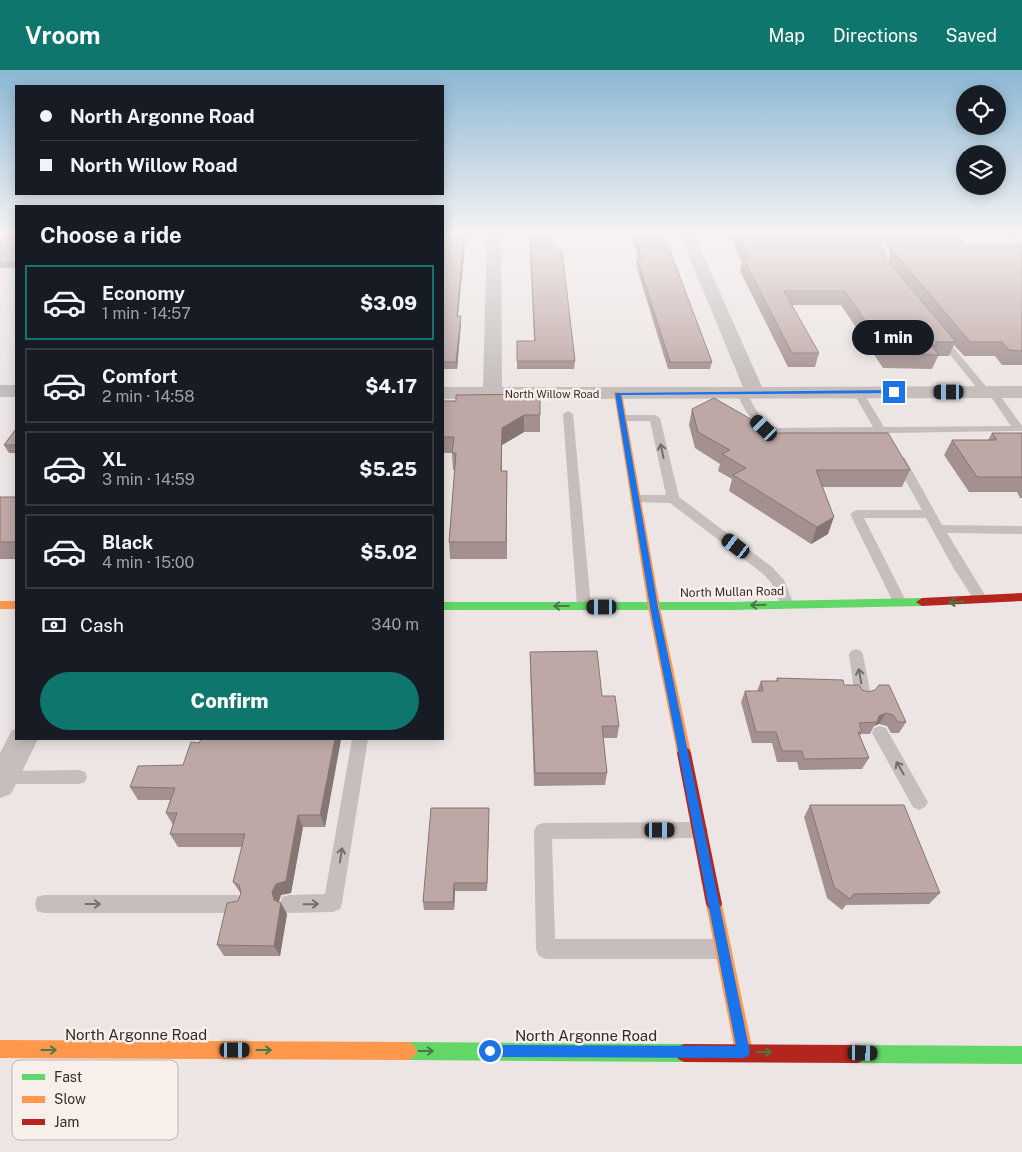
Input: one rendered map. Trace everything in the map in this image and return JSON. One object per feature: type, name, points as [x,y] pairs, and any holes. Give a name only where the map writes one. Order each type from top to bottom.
[{"type":"main road","points":[[618,393],[654,607],[744,1052]]},
{"type":"main road","name":"North Mullan Road","points":[[444,606],[654,607],[787,605],[900,603],[1022,597]]},
{"type":"main road","points":[[0,605],[15,605]]},
{"type":"main road","name":"North Argonne Road","points":[[0,1049],[1022,1055]]},
{"type":"street","points":[[492,394],[493,282]]},
{"type":"street","points":[[706,282],[748,392]]},
{"type":"street","points":[[0,391],[15,391]]},
{"type":"street","name":"North Willow Road","points":[[444,393],[1022,392]]},
{"type":"street","points":[[2,781],[23,740]]},
{"type":"lane","points":[[748,392],[754,418],[764,428],[776,431],[1019,429],[936,331]]},
{"type":"lane","points":[[858,392],[981,600]]},
{"type":"lane","points":[[568,414],[584,606]]},
{"type":"lane","points":[[622,418],[655,418],[673,499]]},
{"type":"lane","points":[[636,499],[673,499],[767,570],[777,580],[787,605]]},
{"type":"lane","points":[[900,603],[856,514],[930,514]]},
{"type":"lane","points":[[938,529],[1022,530]]},
{"type":"lane","points":[[856,656],[863,696]]},
{"type":"lane","points":[[880,733],[920,802]]},
{"type":"lane","points":[[289,904],[333,903],[360,740]]},
{"type":"lane","points":[[2,781],[79,777]]},
{"type":"lane","points":[[699,830],[543,831],[546,949],[723,949]]},
{"type":"lane","points":[[44,904],[237,904]]},
{"type":"building","points":[[444,282],[460,282],[457,316],[461,316],[456,362],[444,362]]},
{"type":"building","points":[[532,282],[566,282],[575,361],[517,361],[517,341],[535,341]]},
{"type":"building","points":[[645,282],[682,282],[712,362],[670,362]]},
{"type":"building","points":[[756,282],[906,282],[956,342],[935,342],[937,345],[931,345],[939,355],[888,354],[845,291],[784,291],[819,353],[792,353]]},
{"type":"building","points":[[920,282],[1022,282],[1022,351],[1009,350],[1002,342],[970,342]]},
{"type":"building","points":[[540,394],[540,415],[524,415],[502,428],[501,471],[507,471],[506,542],[449,542],[456,453],[452,453],[454,437],[444,437],[444,401],[456,401],[456,395]]},
{"type":"building","points":[[714,398],[775,433],[888,433],[910,470],[816,470],[834,517],[817,527],[733,475],[746,468],[722,454],[730,450],[698,432],[692,409]]},
{"type":"building","points":[[15,430],[15,445],[4,445]]},
{"type":"building","points":[[992,433],[1022,433],[1022,477],[977,477],[952,440],[997,440]]},
{"type":"building","points":[[0,497],[15,497],[15,542],[0,542]]},
{"type":"building","points":[[597,651],[602,696],[615,696],[619,726],[602,726],[607,773],[535,773],[530,652]]},
{"type":"building","points":[[777,678],[843,680],[844,685],[859,685],[862,690],[868,692],[875,690],[879,685],[889,685],[906,722],[898,722],[893,715],[886,713],[879,716],[877,722],[859,723],[862,732],[858,732],[869,758],[804,759],[802,751],[782,751],[776,732],[756,732],[745,691],[763,691],[761,681],[778,681]]},
{"type":"building","points":[[200,740],[335,740],[320,815],[298,815],[286,881],[276,884],[272,892],[274,900],[281,903],[274,946],[217,945],[227,903],[238,901],[241,893],[239,885],[233,882],[245,834],[170,834],[177,813],[166,813],[175,788],[130,787],[138,766],[183,765],[191,742],[199,743]]},
{"type":"building","points":[[810,805],[904,805],[940,893],[854,894],[850,899],[834,887]]},
{"type":"building","points":[[431,808],[489,808],[487,883],[454,883],[453,902],[423,902]]},
{"type":"traffic: fast","points":[[444,606],[732,606],[922,602]]},
{"type":"traffic: fast","points":[[408,1051],[684,1053]]},
{"type":"traffic: fast","points":[[858,1054],[1022,1055]]},
{"type":"traffic: slow","points":[[618,393],[654,607],[684,753]]},
{"type":"traffic: slow","points":[[0,605],[15,605]]},
{"type":"traffic: slow","points":[[714,904],[744,1052]]},
{"type":"traffic: slow","points":[[0,1049],[408,1051]]},
{"type":"traffic: jam","points":[[922,602],[1022,597]]},
{"type":"traffic: jam","points":[[684,753],[714,904]]},
{"type":"traffic: jam","points":[[684,1053],[858,1054]]},
{"type":"route","points":[[490,1051],[744,1052],[654,607],[618,393],[894,392]]}]
